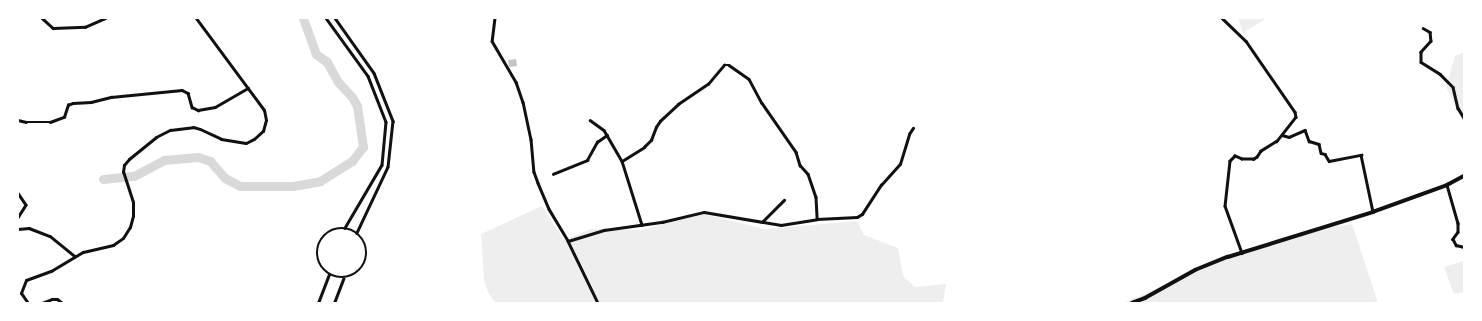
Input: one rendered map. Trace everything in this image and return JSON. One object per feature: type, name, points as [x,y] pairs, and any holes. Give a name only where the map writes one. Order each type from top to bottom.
[{"type":"main road","points":[[1132,303],[1145,298],[1195,270],[1242,253],[1373,212],[1447,185],[1464,176]]},
{"type":"street","points":[[42,18],[53,28],[76,28],[85,27],[105,18]]},
{"type":"street","points":[[27,303],[21,293],[26,280],[55,269],[75,256],[89,250],[113,245],[123,238],[130,227],[133,216],[132,202],[123,172],[124,165],[129,159],[156,137],[170,130],[186,127],[200,129],[221,139],[246,143],[254,139],[262,131],[266,120],[264,110],[196,18]]},
{"type":"street","points":[[326,18],[368,76],[386,122],[382,165],[345,228]]},
{"type":"street","points":[[335,18],[374,73],[393,121],[388,167],[357,232]]},
{"type":"street","points":[[495,18],[492,41],[516,82],[523,102],[538,183],[549,209],[568,241],[598,303]]},
{"type":"street","points":[[1222,18],[1246,41],[1295,112],[1296,117],[1277,141],[1261,151],[1254,159],[1235,156],[1230,161],[1225,206],[1242,253]]},
{"type":"street","points":[[1423,28],[1430,32],[1431,41],[1421,52],[1422,62],[1424,66],[1436,71],[1453,87],[1458,108],[1464,118]]},
{"type":"street","points":[[622,161],[644,147],[651,140],[656,127],[678,104],[708,84],[724,66],[728,65],[749,79],[762,103],[796,152],[800,165],[808,174],[816,197],[817,219]]},
{"type":"street","points":[[18,120],[26,122],[50,122],[64,117],[68,105],[74,103],[97,101],[111,97],[182,90],[188,93],[192,107],[198,110],[215,107],[249,88]]},
{"type":"street","points":[[590,120],[601,126],[622,161],[642,225]]},
{"type":"street","points":[[568,241],[604,230],[642,225],[704,212],[781,225],[817,219],[857,217],[862,214],[881,186],[900,164],[909,134],[913,128]]},
{"type":"street","points":[[1282,135],[1289,136],[1305,130],[1309,141],[1319,144],[1321,153],[1325,154],[1329,161],[1361,155],[1373,212]]},
{"type":"street","points":[[553,174],[587,160],[597,142],[607,135]]},
{"type":"street","points":[[1447,185],[1458,223],[1458,232],[1454,239],[1456,245],[1464,247]]},
{"type":"street","points":[[18,193],[26,205],[18,218]]},
{"type":"street","points":[[762,222],[784,200]]},
{"type":"street","points":[[18,229],[29,228],[50,236],[75,256]]},
{"type":"street","points":[[345,228],[357,232],[365,242],[367,248],[366,263],[356,274],[343,278],[329,275],[324,270],[317,258],[318,245],[326,234],[332,230],[345,228]]},
{"type":"street","points":[[318,303],[329,275]]},
{"type":"street","points":[[334,303],[343,278]]},
{"type":"street","points":[[42,303],[52,299],[57,299],[62,303]]},
{"type":"shaded area","points":[[1238,18],[1267,18],[1243,33]]},
{"type":"shaded area","points":[[1464,52],[1464,123],[1446,87],[1455,56]]},
{"type":"shaded area","points":[[542,206],[564,240],[591,229],[640,230],[703,214],[765,229],[857,221],[864,235],[898,248],[903,276],[915,287],[946,284],[943,303],[495,303],[488,292],[484,280],[481,234]]},
{"type":"shaded area","points":[[1352,224],[1378,303],[1123,303],[1244,251],[1315,230]]},
{"type":"shaded area","points":[[1464,261],[1464,292],[1454,294],[1444,267]]},
{"type":"building","points":[[516,59],[517,66],[509,67],[508,60]]},
{"type":"waterway","points":[[103,179],[134,176],[164,160],[198,157],[210,161],[225,178],[240,186],[293,186],[320,181],[352,161],[363,147],[357,106],[352,97],[338,82],[327,62],[316,54],[303,18]]}]
